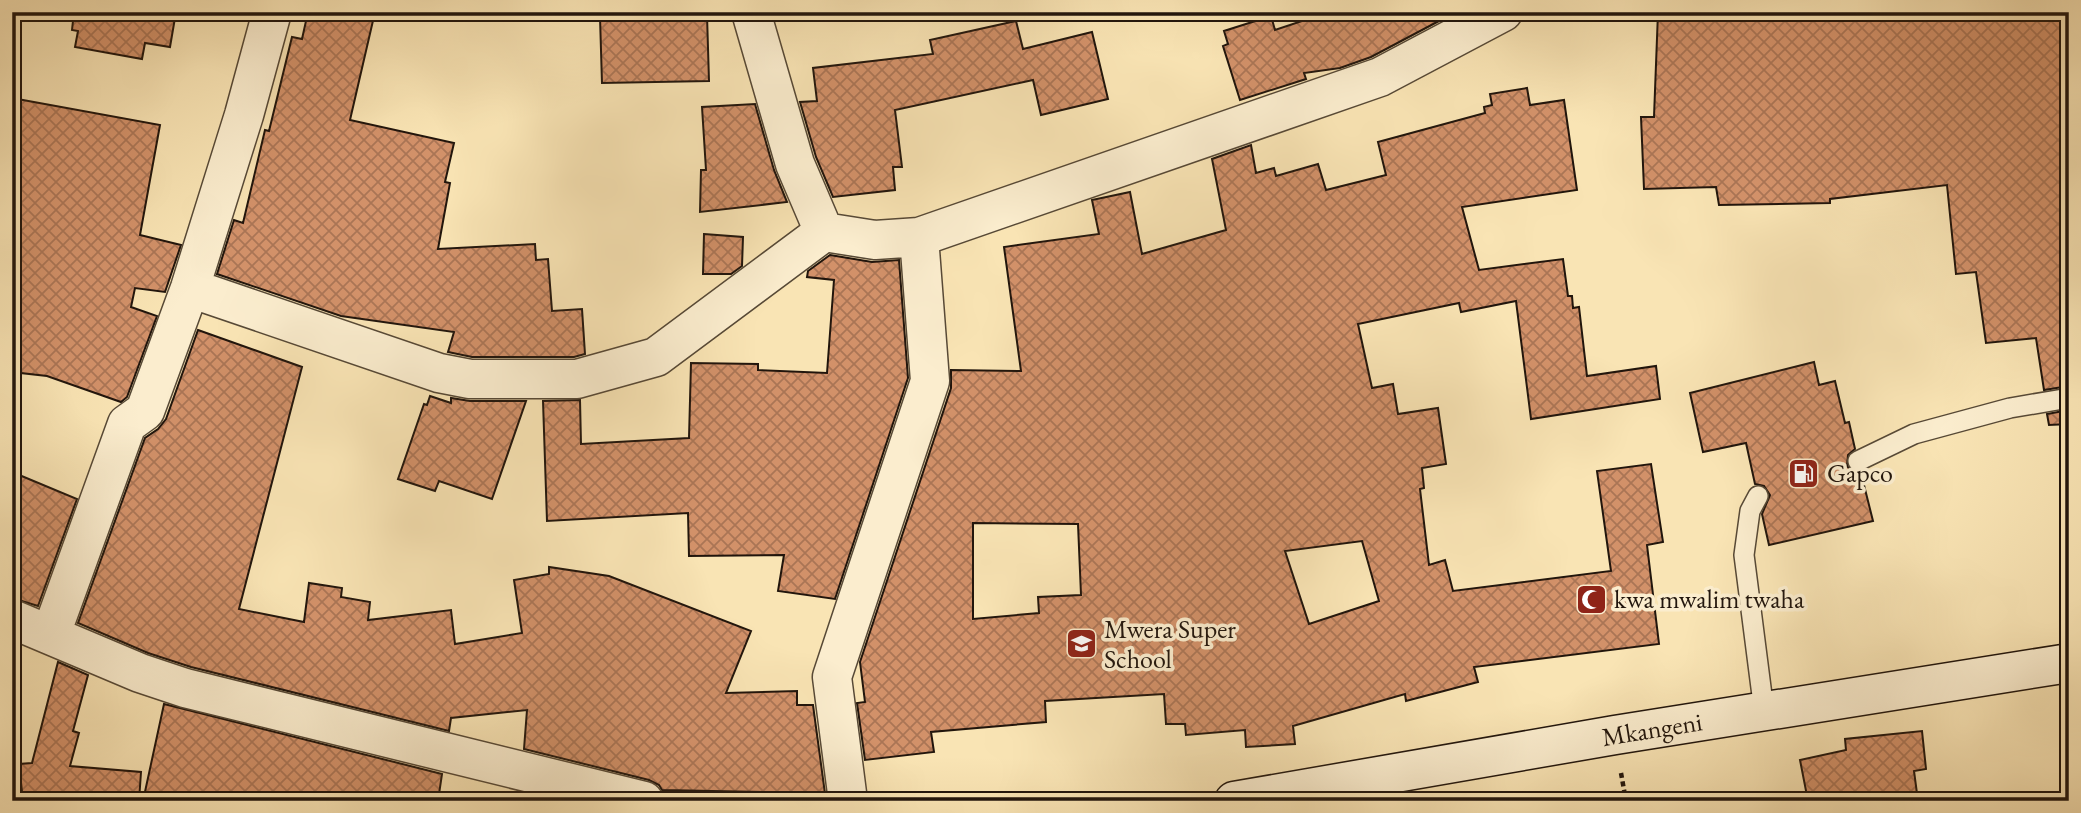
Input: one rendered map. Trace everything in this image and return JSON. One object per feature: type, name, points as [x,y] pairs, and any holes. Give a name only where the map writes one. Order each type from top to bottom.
[{"type":"street","points":[[51,634],[127,424],[145,411],[190,288],[244,115],[272,12]]},
{"type":"street","points":[[751,12],[795,164],[824,232]]},
{"type":"street","points":[[190,288],[439,373],[470,379],[577,379],[656,357],[824,232],[874,240],[919,237],[1380,77],[1503,12]]},
{"type":"street","points":[[848,801],[832,677],[930,381],[919,237]]},
{"type":"street","points":[[12,619],[141,673],[185,688],[644,801]]},
{"type":"street","name":"Mkangeni","points":[[1234,801],[1764,711],[2069,663]]},
{"type":"lane","points":[[1858,461],[1914,434],[2010,408],[2069,398]]},
{"type":"lane","points":[[1758,496],[1750,511],[1744,555],[1764,711]]},
{"type":"building","points":[[74,12],[176,12],[170,47],[145,43],[142,59],[75,47],[78,31],[72,30]]},
{"type":"building","points":[[308,12],[375,12],[350,120],[454,143],[445,182],[450,183],[438,249],[535,244],[536,260],[548,259],[552,311],[582,309],[585,354],[574,357],[472,357],[448,352],[454,332],[341,316],[217,274],[234,220],[243,223],[265,130],[269,131],[292,37],[302,39]]},
{"type":"building","points":[[1329,12],[1456,12],[1371,57],[1340,68],[1304,73],[1306,79],[1240,100],[1223,46],[1228,44],[1224,31],[1271,16],[1275,30]]},
{"type":"building","points":[[1658,12],[1906,12],[1908,19],[1937,12],[2069,12],[2069,386],[2044,390],[2036,338],[1986,343],[1976,272],[1956,274],[1947,185],[1830,199],[1830,203],[1719,205],[1716,187],[1644,189],[1641,117],[1654,117]]},
{"type":"building","points":[[707,15],[709,81],[602,83],[600,17]]},
{"type":"building","points":[[1016,21],[1023,49],[1092,32],[1108,99],[1041,115],[1033,80],[895,110],[902,167],[893,167],[895,190],[833,197],[816,157],[800,102],[817,101],[813,68],[933,54],[930,40]]},
{"type":"building","points":[[1527,88],[1530,105],[1564,100],[1577,190],[1462,207],[1479,270],[1563,259],[1568,296],[1572,296],[1573,308],[1579,307],[1587,376],[1656,366],[1660,399],[1531,419],[1516,301],[1461,312],[1459,303],[1358,324],[1372,388],[1393,384],[1398,414],[1438,408],[1446,464],[1422,468],[1424,488],[1420,489],[1429,565],[1445,560],[1453,591],[1611,571],[1597,471],[1651,464],[1663,542],[1647,545],[1659,644],[1474,667],[1478,682],[1406,701],[1405,694],[1293,726],[1295,744],[1246,747],[1245,730],[1186,735],[1185,724],[1166,724],[1164,694],[1045,701],[1046,722],[931,732],[934,752],[865,760],[857,703],[865,702],[860,662],[951,388],[951,370],[1021,371],[1004,247],[1099,234],[1092,200],[1130,192],[1142,254],[1226,230],[1212,159],[1251,145],[1256,173],[1274,168],[1276,176],[1318,164],[1326,190],[1386,175],[1378,142],[1485,113],[1484,107],[1492,105],[1490,94]],"holes":[[[973,523],[1078,524],[1081,595],[1038,597],[1039,613],[973,619]],[[1362,541],[1379,601],[1309,624],[1285,551]]]},
{"type":"building","points":[[12,98],[160,125],[140,235],[181,245],[165,292],[135,288],[131,307],[157,316],[127,397],[121,402],[47,376],[12,372]]},
{"type":"building","points":[[755,104],[774,170],[787,202],[700,212],[701,170],[706,170],[702,107]]},
{"type":"building","points":[[704,234],[743,237],[742,266],[731,274],[703,274]]},
{"type":"building","points":[[830,255],[872,262],[899,260],[908,378],[835,599],[778,591],[784,555],[689,556],[688,513],[547,521],[543,401],[580,400],[581,444],[689,438],[691,363],[758,364],[758,370],[827,373],[834,280],[807,277],[808,271]]},
{"type":"building","points":[[198,330],[302,367],[239,609],[304,622],[309,583],[342,588],[341,597],[370,602],[368,620],[451,610],[455,644],[522,633],[514,580],[549,574],[549,567],[609,576],[751,631],[726,693],[797,691],[797,705],[813,705],[826,801],[763,801],[762,792],[662,790],[659,785],[649,780],[524,749],[527,710],[451,718],[449,731],[191,667],[148,653],[78,623],[145,438],[166,419]]},
{"type":"building","points":[[1814,362],[1819,385],[1835,381],[1845,423],[1849,422],[1855,449],[1848,455],[1847,466],[1852,471],[1861,473],[1873,521],[1769,545],[1762,514],[1770,495],[1764,486],[1755,484],[1746,443],[1703,452],[1690,393]]},
{"type":"building","points":[[430,396],[451,403],[451,398],[470,401],[526,401],[492,499],[439,481],[435,491],[398,479],[424,404],[427,405]]},
{"type":"building","points":[[2069,410],[2069,424],[2049,425],[2047,414]]},
{"type":"building","points":[[12,472],[77,499],[38,606],[12,598]]},
{"type":"building","points":[[58,662],[88,675],[73,731],[79,733],[70,766],[141,772],[139,801],[55,796],[55,801],[23,801],[19,764],[32,763]]},
{"type":"building","points":[[164,704],[442,774],[438,801],[143,801]]},
{"type":"building","points":[[1922,731],[1926,769],[1914,771],[1918,801],[1808,801],[1800,760],[1846,750],[1845,739]]},
{"type":"building","points":[[522,794],[551,801],[522,801]]},
{"type":"place","name":"Gapco","points":[[1804,473]]},
{"type":"place","name":"kwa mwalim twaha","points":[[1591,599]]},
{"type":"place","name":"Mwera Super School","points":[[1081,644]]}]
